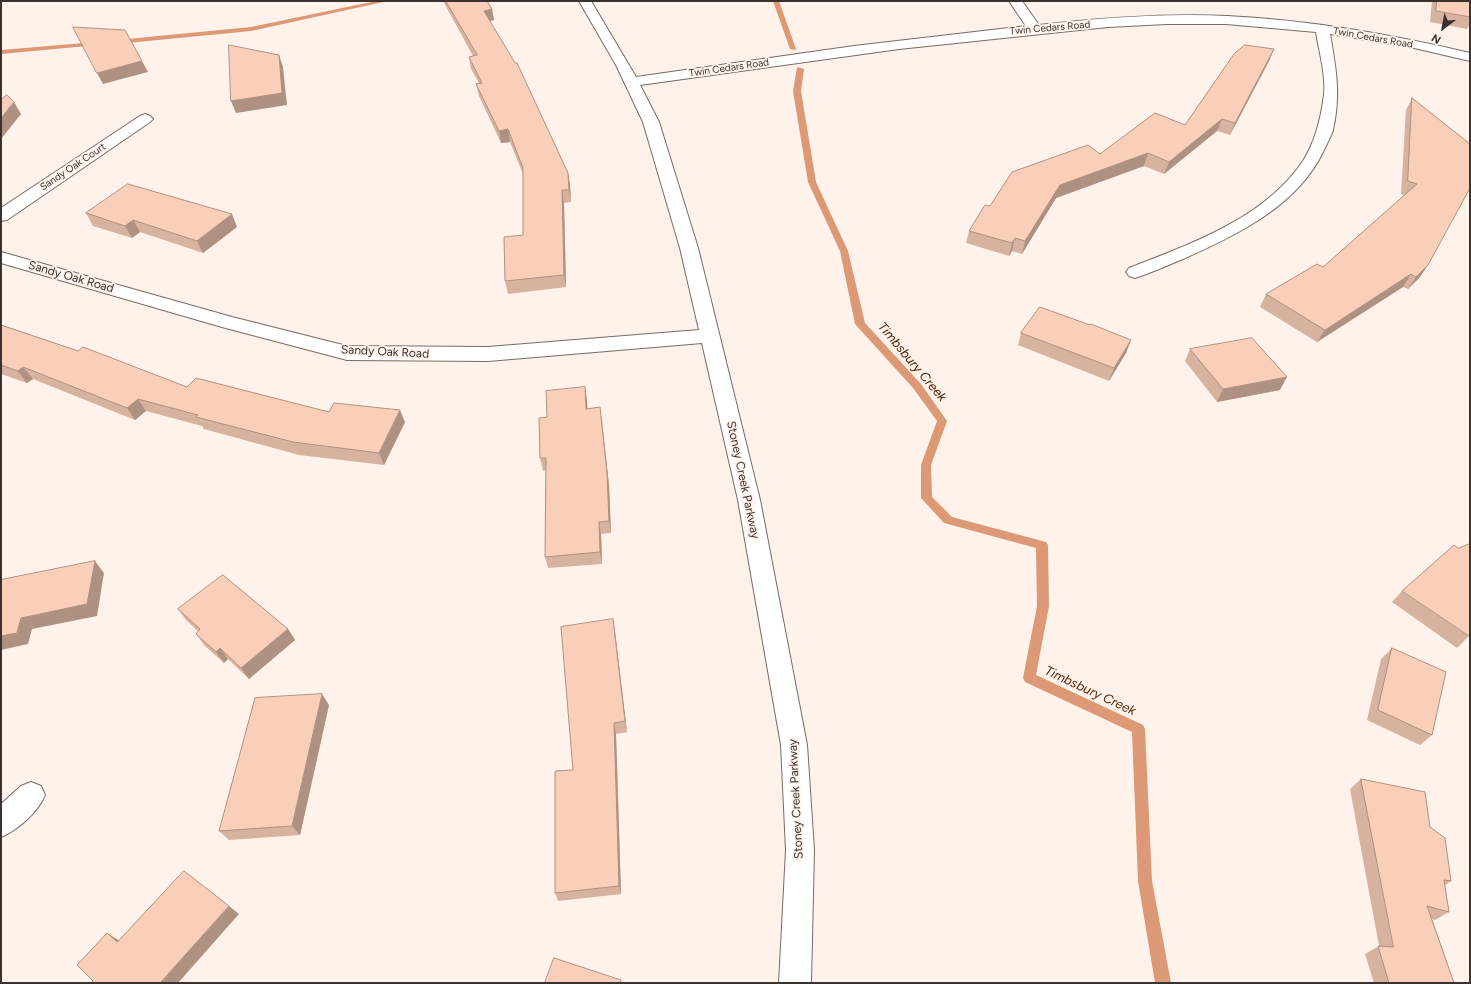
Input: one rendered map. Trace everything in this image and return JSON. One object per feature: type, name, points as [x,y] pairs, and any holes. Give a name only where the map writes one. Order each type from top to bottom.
[{"type":"street","name":"Stoney Creek Parkway","points":[[585,1],[631,82],[651,122],[689,248],[749,500],[794,745],[800,850],[795,983]]},
{"type":"street","points":[[1015,1],[1035,29]]},
{"type":"street","name":"Twin Cedars Road","points":[[631,82],[900,44],[1035,29],[1126,21],[1177,19],[1232,20],[1322,29],[1397,41],[1470,57]]},
{"type":"street","points":[[1135,272],[1198,247],[1250,219],[1281,197],[1303,174],[1316,154],[1329,118],[1332,93],[1322,29]]},
{"type":"street","name":"Sandy Oak Court","points":[[1,216],[145,119]]},
{"type":"street","name":"Sandy Oak Road","points":[[1,257],[229,323],[347,353],[438,355],[488,354],[709,336]]},
{"type":"street","points":[[1,823],[31,795]]},
{"type":"building","points":[[446,1],[487,1],[492,9],[484,11],[515,63],[517,63],[568,173],[569,190],[562,190],[564,275],[505,281],[504,237],[523,235],[523,168],[508,129],[499,131],[476,84],[482,83],[469,57],[477,55]]},
{"type":"building","points":[[1437,1],[1470,1],[1470,17],[1436,11]]},
{"type":"building","points":[[73,27],[125,30],[142,61],[97,73]]},
{"type":"building","points":[[229,45],[279,55],[282,93],[231,101]]},
{"type":"building","points":[[1245,45],[1274,49],[1235,123],[1222,119],[1169,162],[1148,153],[1060,185],[1025,241],[1015,238],[1012,243],[969,231],[985,205],[990,206],[1012,172],[1088,145],[1100,154],[1155,113],[1185,125],[1234,54]]},
{"type":"building","points":[[7,95],[14,102],[1,118],[1,100]]},
{"type":"building","points":[[1412,98],[1470,144],[1470,188],[1428,265],[1416,277],[1411,274],[1325,330],[1266,294],[1317,264],[1323,267],[1417,184],[1408,181]]},
{"type":"building","points":[[128,184],[232,214],[197,241],[133,220],[125,226],[86,213]]},
{"type":"building","points":[[1040,307],[1090,325],[1091,324],[1131,340],[1114,368],[1021,333]]},
{"type":"building","points":[[1,325],[78,351],[83,347],[187,387],[196,378],[329,412],[334,403],[400,410],[379,453],[293,442],[196,417],[198,415],[138,399],[127,408],[23,367],[18,371],[1,365]]},
{"type":"building","points":[[1252,338],[1287,377],[1223,389],[1190,349]]},
{"type":"building","points":[[585,387],[586,409],[600,407],[607,473],[609,521],[599,522],[600,552],[545,557],[546,458],[540,458],[539,418],[547,417],[546,391]]},
{"type":"building","points":[[1470,544],[1469,636],[1402,591],[1454,545],[1458,548]]},
{"type":"building","points":[[95,561],[87,604],[21,618],[17,633],[1,636],[1,580]]},
{"type":"building","points":[[223,575],[288,629],[241,668],[220,648],[216,652],[196,634],[200,629],[178,609]]},
{"type":"building","points":[[613,619],[625,721],[614,723],[619,886],[555,893],[555,771],[573,770],[561,627]]},
{"type":"building","points":[[1392,648],[1446,672],[1432,735],[1378,710]]},
{"type":"building","points":[[322,694],[292,826],[219,831],[255,698]]},
{"type":"building","points":[[1361,779],[1425,792],[1430,827],[1445,838],[1451,881],[1444,880],[1449,912],[1427,906],[1454,983],[1389,983],[1378,946],[1393,947]]},
{"type":"building","points":[[184,871],[229,906],[160,983],[91,983],[93,981],[77,965],[107,933],[117,942]]},
{"type":"building","points":[[554,958],[621,980],[620,983],[545,983]]},
{"type":"waterway","points":[[117,42],[251,29],[385,1]]},
{"type":"waterway","name":"Timbsbury Creek","points":[[776,1],[793,49]]},
{"type":"waterway","points":[[1,52],[96,44]]},
{"type":"waterway","name":"Timbsbury Creek","points":[[800,69],[797,91],[812,182],[844,251],[860,324],[917,386],[942,421],[926,465],[927,498],[948,520],[1042,545],[1043,606],[1029,678],[1079,700],[1138,729],[1145,881],[1163,983]]}]
